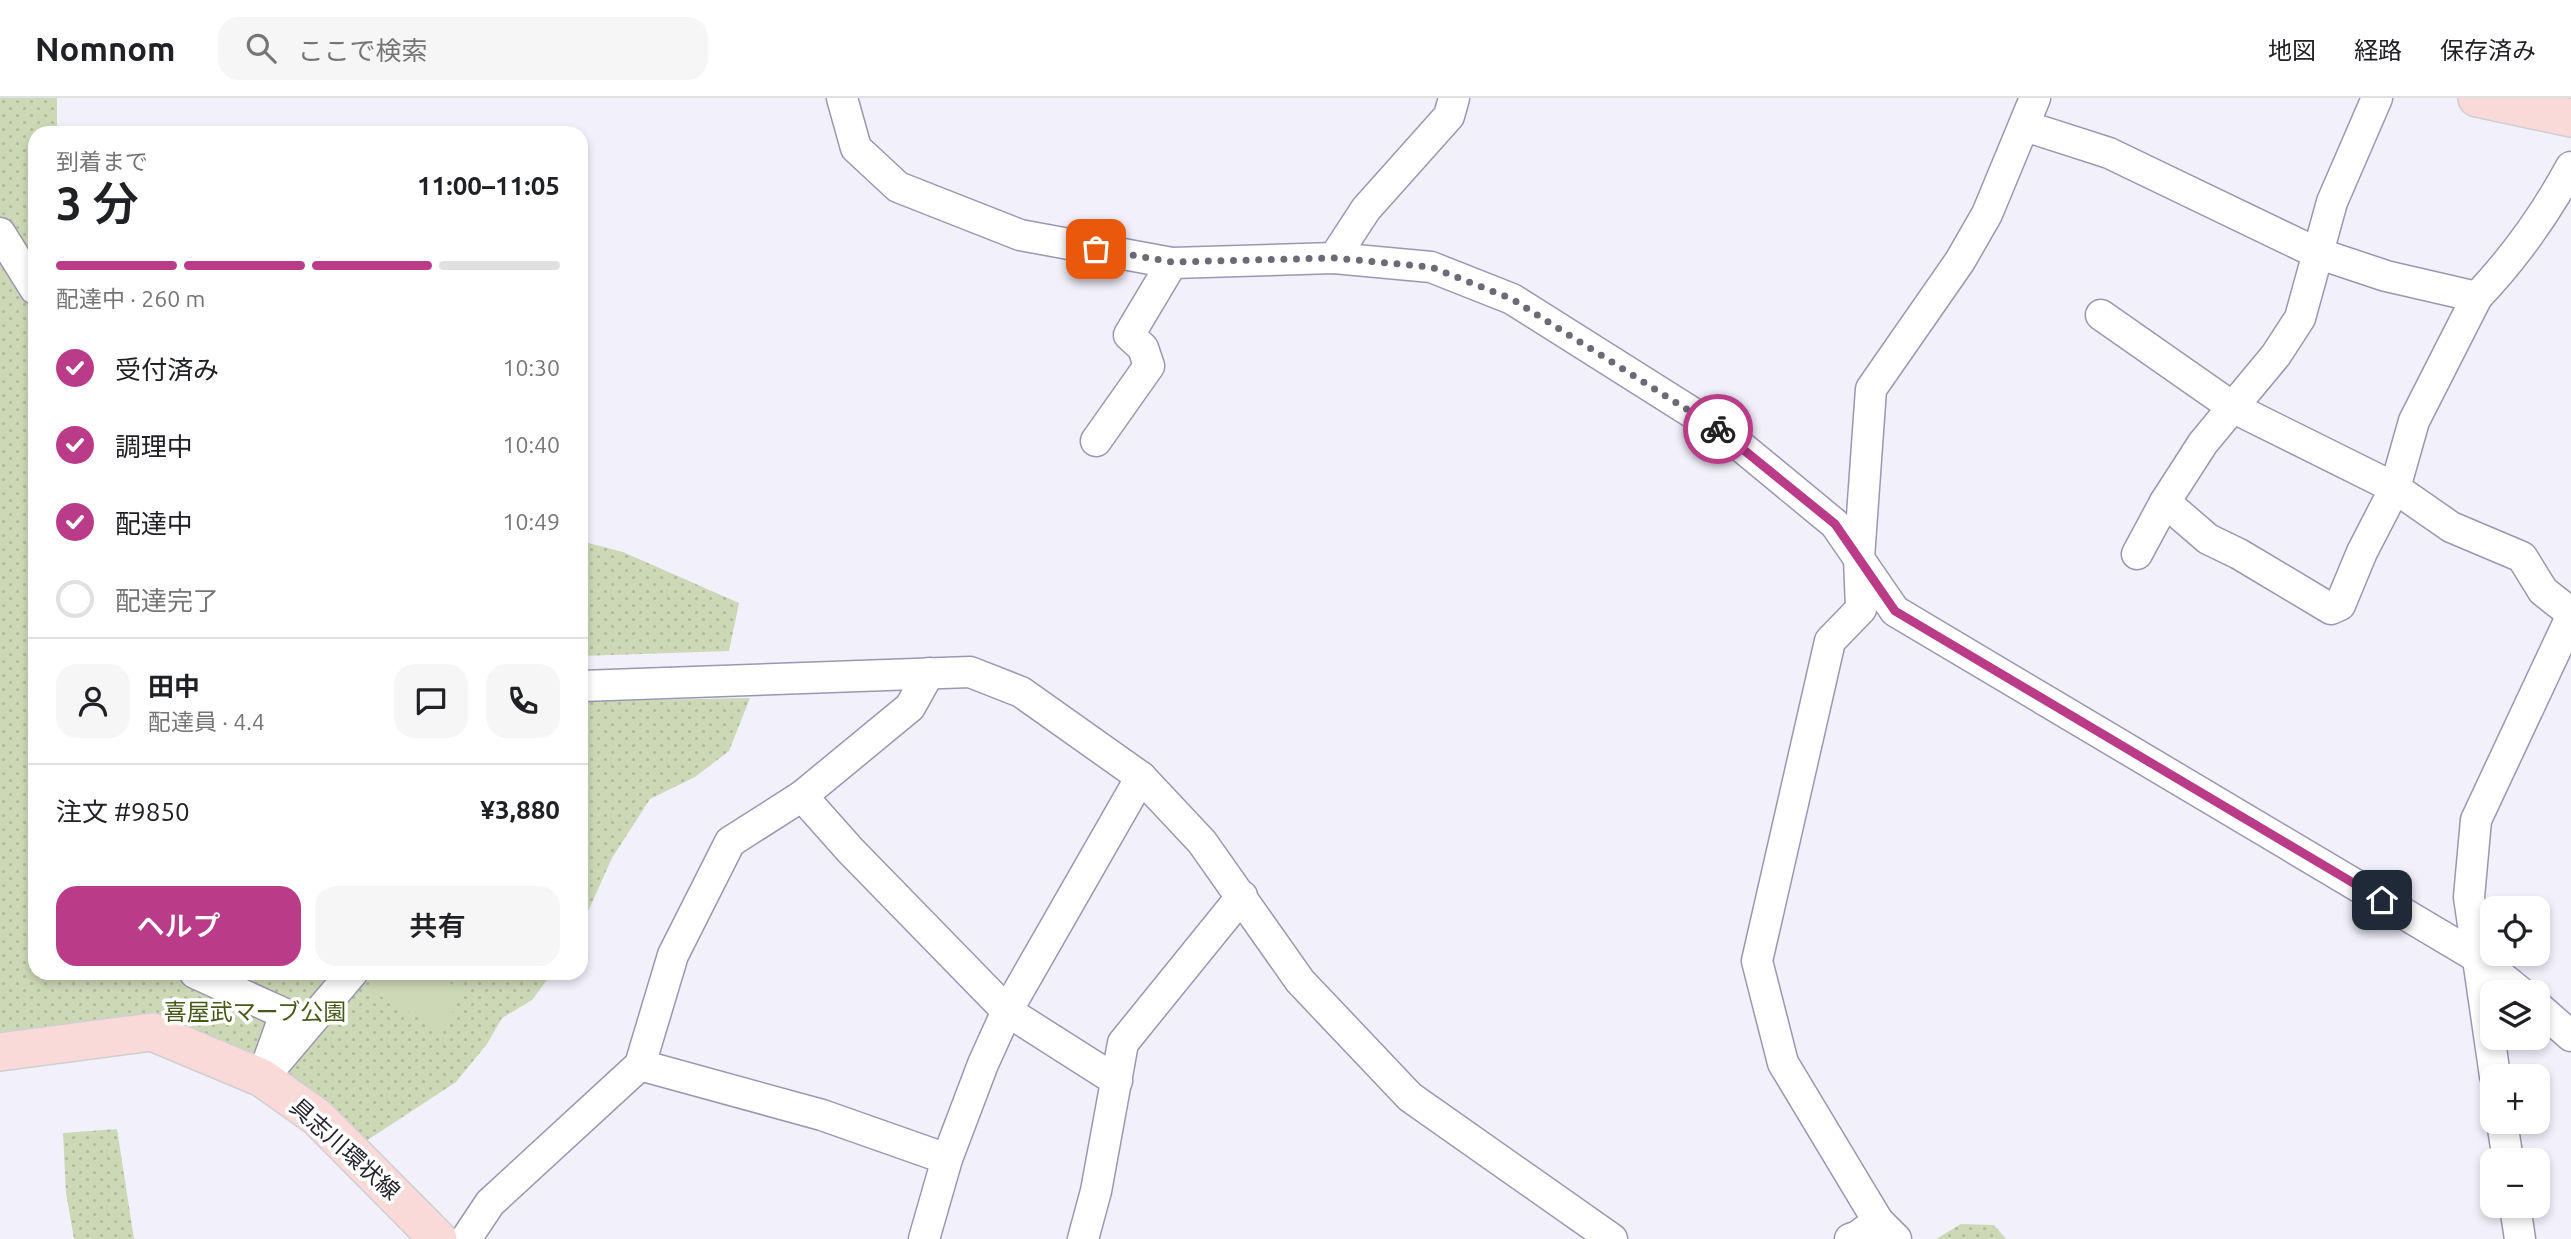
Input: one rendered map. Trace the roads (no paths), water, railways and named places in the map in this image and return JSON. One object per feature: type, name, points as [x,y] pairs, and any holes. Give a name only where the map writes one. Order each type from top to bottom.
[{"type":"main road","points":[[2477,98],[2571,118]]},
{"type":"main road","name":"具志川環状線","points":[[0,1052],[152,1032],[262,1078],[317,1117],[438,1239]]},
{"type":"street","points":[[842,98],[856,148],[898,187],[1020,235],[1172,262],[1334,258],[1431,267],[1512,299],[1726,434],[1835,524],[1895,611],[2477,957],[2505,980]]},
{"type":"street","points":[[1334,258],[1366,209],[1449,116],[1454,98]]},
{"type":"street","points":[[2137,554],[2165,502],[2203,443],[2276,355],[2300,318],[2332,202],[2377,98]]},
{"type":"street","points":[[1850,1239],[1887,1230],[1783,1063],[1757,961],[1830,641],[1861,609],[1859,558],[1871,389],[1960,261],[1987,214],[2030,112],[2317,253],[2386,276],[2477,297]]},
{"type":"street","points":[[2165,502],[2208,539],[2239,554],[2331,609],[2340,605],[2362,552],[2395,488],[2414,421],[2477,297],[2493,281],[2556,195],[2571,167]]},
{"type":"street","points":[[0,233],[28,278]]},
{"type":"street","points":[[1096,441],[1149,366],[1143,348],[1129,335],[1172,262]]},
{"type":"street","points":[[2101,315],[2234,408],[2395,488],[2451,527],[2522,557],[2543,591],[2571,615],[2476,820],[2469,897],[2493,1064]]},
{"type":"street","points":[[588,686],[970,672],[1021,692],[1141,777],[1202,842],[1300,981],[1410,1097],[1612,1239]]},
{"type":"street","points":[[466,1239],[490,1203],[640,1065],[673,955],[730,842],[802,796],[910,707],[929,673]]},
{"type":"street","points":[[924,1239],[947,1159],[983,1064],[1007,1011],[1141,777]]},
{"type":"street","points":[[802,796],[850,850],[1007,1011],[1117,1081]]},
{"type":"street","points":[[1083,1239],[1096,1191],[1123,1043],[1242,896]]},
{"type":"street","points":[[227,980],[285,1014],[262,1078]]},
{"type":"street","points":[[262,1078],[346,980]]},
{"type":"street","points":[[2550,1018],[2571,1036]]},
{"type":"street","points":[[640,1065],[822,1115],[947,1159]]},
{"type":"street","points":[[2517,1218],[2520,1239]]},
{"type":"park label","name":"喜屋武マーブ公園","points":[[255,1012]]}]
